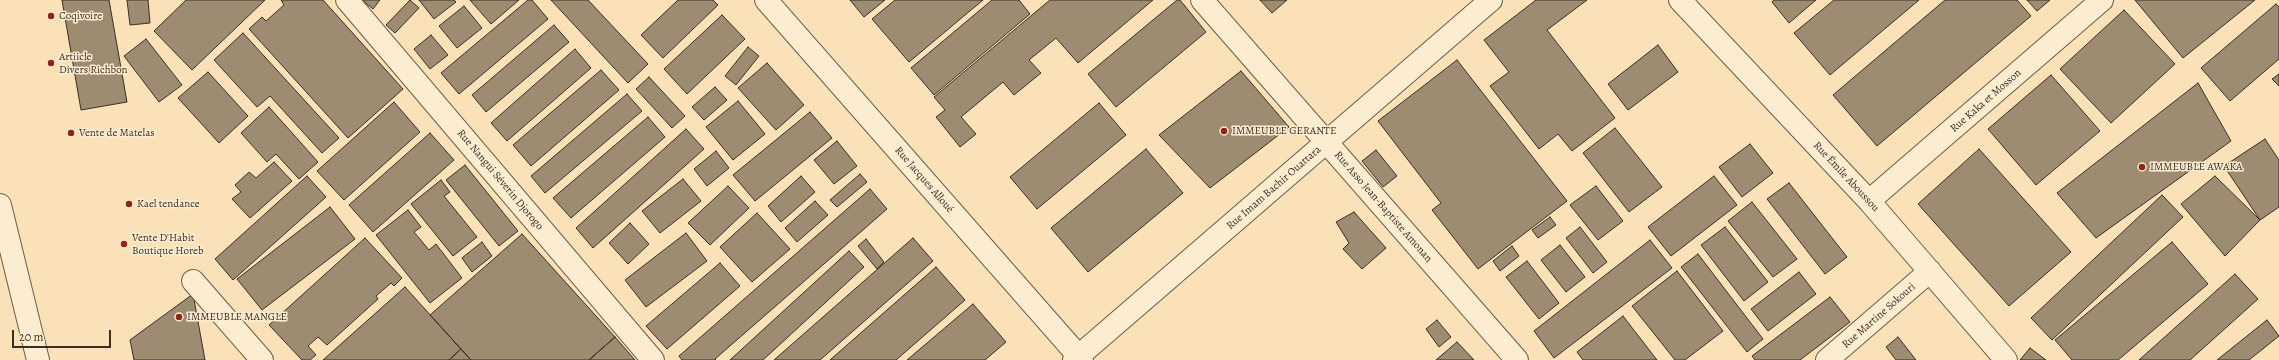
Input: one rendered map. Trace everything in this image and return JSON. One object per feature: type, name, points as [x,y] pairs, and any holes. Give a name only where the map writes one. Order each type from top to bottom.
[{"type":"street","name":"Rue Nangui Séverin Djorogo","points":[[347,0],[653,360]]},
{"type":"street","name":"Rue Jacques Alloué","points":[[766,0],[1078,359]]},
{"type":"street","name":"Rue Asso Jean-Baptiste Amonan","points":[[1202,0],[1517,360]]},
{"type":"street","name":"Rue Imam Bachir Ouattara","points":[[1078,359],[1491,0]]},
{"type":"street","name":"Rue Émile Aboussou","points":[[1680,0],[1869,201],[2006,360]]},
{"type":"street","name":"Rue Kaka et Mosson","points":[[1869,201],[2102,0]]},
{"type":"street","points":[[0,205],[32,356]]},
{"type":"street","name":"Rue Martine Sokouri","points":[[1827,360],[1930,271]]},
{"type":"street","points":[[193,281],[262,360]]},
{"type":"building","points":[[62,0],[109,0],[127,102],[81,110]]},
{"type":"building","points":[[127,0],[148,0],[150,23],[130,25]]},
{"type":"building","points":[[186,0],[265,0],[192,70],[154,31]]},
{"type":"building","points":[[281,0],[323,0],[403,89],[348,138],[249,29],[262,17],[266,21],[284,5]]},
{"type":"building","points":[[362,0],[380,0],[373,9]]},
{"type":"building","points":[[410,0],[419,8],[395,33],[386,25]]},
{"type":"building","points":[[419,0],[454,0],[456,2],[434,19]]},
{"type":"building","points":[[470,0],[519,0],[491,24]]},
{"type":"building","points":[[528,0],[532,0],[548,19],[459,94],[441,73]]},
{"type":"building","points":[[551,0],[588,0],[648,64],[628,83]]},
{"type":"building","points":[[678,0],[713,0],[718,5],[663,58],[641,35]]},
{"type":"building","points":[[850,0],[885,0],[864,17]]},
{"type":"building","points":[[895,0],[983,0],[909,62],[872,19]]},
{"type":"building","points":[[992,0],[1019,0],[1030,14],[934,95],[911,68]]},
{"type":"building","points":[[1050,0],[1153,0],[1078,63],[1056,38],[1029,60],[1041,73],[1014,95],[1003,82],[961,117],[976,134],[960,147],[936,117],[945,110],[934,97]]},
{"type":"building","points":[[1177,0],[1180,0],[1206,32],[1116,107],[1088,74]]},
{"type":"building","points":[[1260,0],[1287,0],[1272,13]]},
{"type":"building","points":[[1536,0],[1587,0],[1547,30],[1615,118],[1572,151],[1558,134],[1539,149],[1490,86],[1509,72],[1484,40]]},
{"type":"building","points":[[1774,0],[1816,0],[1789,23],[1772,2]]},
{"type":"building","points":[[1834,0],[1919,0],[1830,75],[1794,33]]},
{"type":"building","points":[[1945,0],[2017,0],[2031,16],[1877,146],[1833,95]]},
{"type":"building","points":[[2027,0],[2050,0],[2037,11]]},
{"type":"building","points":[[2135,0],[2255,0],[2183,58]]},
{"type":"building","points":[[2276,4],[2279,7],[2279,59],[2230,101],[2201,68]]},
{"type":"building","points":[[464,6],[482,28],[457,48],[439,26]]},
{"type":"building","points":[[2124,10],[2175,64],[2111,123],[2060,69]]},
{"type":"building","points":[[722,15],[745,39],[687,94],[664,69]]},
{"type":"building","points":[[554,25],[569,42],[486,112],[472,95]]},
{"type":"building","points":[[243,33],[339,138],[322,153],[270,96],[257,107],[214,60]]},
{"type":"building","points":[[431,35],[448,55],[430,69],[414,49]]},
{"type":"building","points":[[146,39],[182,85],[159,102],[124,56]]},
{"type":"building","points":[[1658,45],[1678,72],[1628,110],[1608,84]]},
{"type":"building","points":[[748,47],[759,56],[736,85],[725,76]]},
{"type":"building","points":[[575,49],[591,68],[507,141],[491,123]]},
{"type":"building","points":[[1457,60],[1567,201],[1478,269],[1432,210],[1441,203],[1378,121]]},
{"type":"building","points":[[767,63],[804,105],[776,130],[738,88]]},
{"type":"building","points":[[601,70],[619,90],[531,166],[513,145]]},
{"type":"building","name":"IMMEUBLE GERANTE","points":[[1241,71],[1289,127],[1210,188],[1159,135]]},
{"type":"building","points":[[208,72],[248,116],[219,143],[178,98]]},
{"type":"building","points":[[2279,74],[2279,86],[2272,79]]},
{"type":"building","points":[[2051,75],[2100,131],[2036,185],[1988,129]]},
{"type":"building","points":[[649,77],[685,116],[672,128],[636,89]]},
{"type":"building","name":"IMMEUBLE AWAKA","points":[[2198,83],[2231,141],[2096,238],[2057,193]]},
{"type":"building","points":[[715,87],[727,100],[704,120],[692,107]]},
{"type":"building","points":[[627,94],[642,111],[545,193],[531,176]]},
{"type":"building","points":[[738,101],[765,134],[733,160],[706,127]]},
{"type":"building","points":[[394,102],[420,132],[344,200],[317,171]]},
{"type":"building","points":[[1099,103],[1126,135],[1037,209],[1010,177]]},
{"type":"building","points":[[269,107],[318,162],[299,179],[276,154],[267,162],[241,133]]},
{"type":"building","points":[[810,112],[832,138],[755,201],[733,175]]},
{"type":"building","points":[[648,117],[665,137],[571,218],[553,198]]},
{"type":"building","points":[[1615,128],[1662,187],[1629,212],[1583,153]]},
{"type":"building","points":[[686,129],[704,149],[593,248],[576,228]]},
{"type":"building","points":[[430,133],[454,160],[373,232],[349,205]]},
{"type":"building","points":[[2265,139],[2279,160],[2279,207],[2260,220],[2224,166]]},
{"type":"building","points":[[837,141],[857,166],[834,184],[814,160]]},
{"type":"building","points":[[1750,144],[1773,173],[1742,197],[1719,167]]},
{"type":"building","points":[[1146,149],[1183,193],[1088,272],[1051,228]]},
{"type":"building","points":[[1979,149],[2071,252],[2009,306],[1918,204]]},
{"type":"building","points":[[1376,150],[1397,176],[1383,187],[1362,161]]},
{"type":"building","points":[[716,151],[729,168],[707,186],[694,169]]},
{"type":"building","points":[[274,162],[292,181],[250,218],[232,199],[241,192],[235,185],[249,172],[256,178]]},
{"type":"building","points":[[465,165],[518,231],[499,246],[446,180]]},
{"type":"building","points":[[860,174],[867,182],[837,207],[830,200]]},
{"type":"building","points":[[307,176],[326,197],[233,280],[215,259]]},
{"type":"building","points":[[801,176],[815,192],[781,222],[768,206]]},
{"type":"building","points":[[1714,176],[1737,205],[1671,256],[1648,227]]},
{"type":"building","points":[[2215,176],[2260,220],[2225,256],[2181,204]]},
{"type":"building","points":[[683,179],[701,201],[660,233],[642,211]]},
{"type":"building","points":[[441,180],[450,192],[444,196],[477,237],[453,256],[411,204]]},
{"type":"building","points":[[1789,183],[1847,257],[1825,274],[1767,199]]},
{"type":"building","points":[[728,186],[749,208],[710,245],[688,223]]},
{"type":"building","points":[[1596,186],[1623,221],[1598,240],[1570,205]]},
{"type":"building","points":[[870,189],[887,209],[715,359],[716,360],[682,360],[679,356]]},
{"type":"building","points":[[2162,195],[2183,217],[2052,340],[2031,318]]},
{"type":"building","points":[[815,201],[828,215],[797,242],[785,228]]},
{"type":"building","points":[[1752,202],[1797,259],[1773,277],[1728,221]]},
{"type":"building","points":[[330,207],[355,239],[262,310],[237,279]]},
{"type":"building","points":[[408,210],[421,227],[414,232],[429,250],[436,244],[462,278],[430,303],[376,235]]},
{"type":"building","points":[[1354,212],[1386,248],[1362,269],[1343,249],[1349,243],[1336,222]]},
{"type":"building","points":[[757,213],[790,249],[752,282],[720,247]]},
{"type":"building","points":[[1550,217],[1556,225],[1538,238],[1532,230]]},
{"type":"building","points":[[630,223],[649,244],[628,264],[609,243]]},
{"type":"building","points":[[1580,227],[1607,262],[1593,273],[1566,238]]},
{"type":"building","points":[[1725,227],[1768,282],[1744,301],[1701,245]]},
{"type":"building","points":[[686,233],[707,261],[646,307],[625,280]]},
{"type":"building","points":[[522,234],[615,337],[589,360],[471,360],[430,315]]},
{"type":"building","points":[[365,238],[402,278],[394,286],[391,283],[376,296],[378,299],[327,345],[318,337],[308,346],[316,355],[310,360],[302,360],[269,325]]},
{"type":"building","points":[[913,238],[933,261],[820,360],[774,360]]},
{"type":"building","points":[[866,239],[884,262],[877,269],[858,246]]},
{"type":"building","points":[[1650,240],[1672,268],[1554,358],[1534,331]]},
{"type":"building","points":[[482,242],[492,256],[472,272],[462,258]]},
{"type":"building","points":[[2172,242],[2208,284],[2118,360],[2072,360],[2055,340]]},
{"type":"building","points":[[1560,245],[1585,277],[1566,292],[1541,260]]},
{"type":"building","points":[[1512,246],[1519,256],[1500,271],[1493,261]]},
{"type":"building","points":[[849,251],[864,267],[763,360],[730,360]]},
{"type":"building","points":[[1698,254],[1763,339],[1747,352],[1681,267]]},
{"type":"building","points":[[1527,261],[1559,303],[1539,319],[1506,277]]},
{"type":"building","points":[[720,263],[740,286],[667,349],[646,326]]},
{"type":"building","points":[[936,267],[965,300],[896,360],[830,360]]},
{"type":"building","points":[[1677,271],[1723,331],[1685,360],[1675,360],[1632,306]]},
{"type":"building","points":[[1799,272],[1816,294],[1768,331],[1751,309]]},
{"type":"building","points":[[2235,274],[2258,299],[2190,360],[2139,360]]},
{"type":"building","points":[[405,287],[461,349],[449,360],[323,360]]},
{"type":"building","name":"IMMEUBLE MANGLE","points":[[193,294],[205,360],[134,360],[130,340]]},
{"type":"building","points":[[1830,297],[1850,322],[1800,360],[1755,360],[1752,356]]},
{"type":"building","points":[[973,304],[1006,342],[985,360],[907,360]]},
{"type":"building","points":[[1623,316],[1657,360],[1583,360],[1577,352]]},
{"type":"building","points":[[1437,320],[1451,337],[1439,347],[1426,329]]},
{"type":"building","points":[[2267,320],[2279,336],[2249,360],[2217,360]]},
{"type":"building","points":[[615,337],[635,360],[589,360]]},
{"type":"building","points":[[1898,337],[1916,360],[1896,360],[1886,347]]},
{"type":"building","points":[[1457,342],[1474,360],[1436,360]]},
{"type":"building","points":[[2030,348],[2046,360],[2020,360]]},
{"type":"building","points":[[461,349],[471,360],[449,360]]},
{"type":"place","name":"Coqivoire","points":[[51,16]]},
{"type":"place","name":"Artiicle Divers Richbon","points":[[51,63]]},
{"type":"place","name":"IMMEUBLE GERANTE","points":[[1224,131]]},
{"type":"place","name":"Vente de Matelas","points":[[71,133]]},
{"type":"place","name":"IMMEUBLE AWAKA","points":[[2142,167]]},
{"type":"place","name":"Kael tendance","points":[[129,204]]},
{"type":"place","name":"Vente D'Habit Boutique Horeb","points":[[124,244]]},
{"type":"place","name":"IMMEUBLE MANGLE","points":[[179,317]]}]
